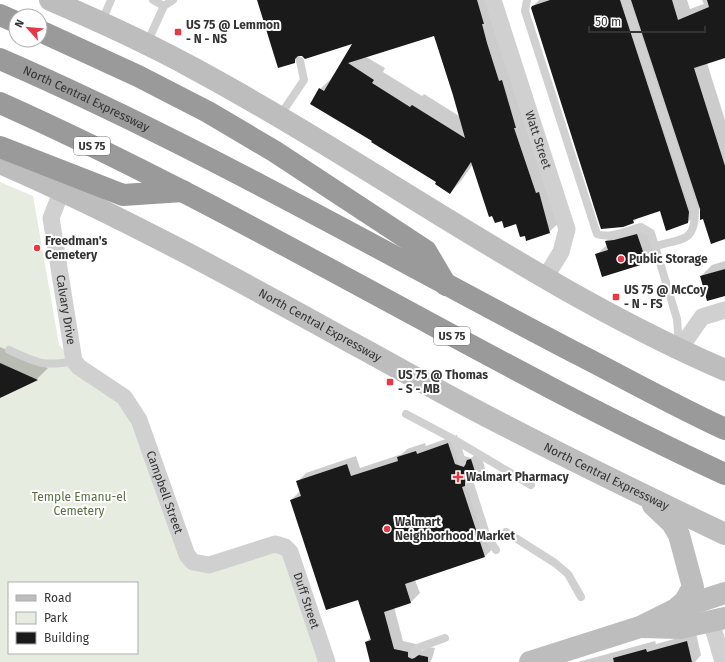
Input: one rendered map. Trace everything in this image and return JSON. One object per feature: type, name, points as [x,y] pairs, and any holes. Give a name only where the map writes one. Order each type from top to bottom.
[{"type":"highway","points":[[48,35],[138,76],[208,112],[274,151],[426,251],[446,286]]},
{"type":"highway","name":"North Central Expressway","points":[[0,59],[109,109],[190,149],[446,286],[725,429]]},
{"type":"highway","name":"US 75","points":[[0,103],[183,190],[539,382],[633,430],[725,474]]},
{"type":"highway","points":[[0,147],[123,195],[183,190]]},
{"type":"main road","points":[[50,0],[102,22],[194,68],[545,278],[679,350],[725,370]]},
{"type":"main road","name":"North Central Expressway","points":[[0,163],[62,190],[159,238],[550,449],[725,534]]},
{"type":"main road","points":[[640,494],[672,522],[679,535],[693,587],[685,601],[676,609]]},
{"type":"main road","points":[[530,662],[640,627],[676,609],[725,593]]},
{"type":"main road","points":[[640,627],[680,628],[718,620]]},
{"type":"street","name":"Watt Street","points":[[493,0],[567,229],[561,252],[545,278]]},
{"type":"street","name":"Calvary Drive","points":[[62,190],[51,218],[74,361]]},
{"type":"street","points":[[679,350],[702,317],[725,310]]},
{"type":"street","name":"Campbell Street","points":[[74,361],[79,368],[124,397],[132,407],[139,420],[187,555],[193,562],[208,565],[270,545],[279,544]]},
{"type":"street","name":"Duff Street","points":[[279,544],[285,546],[290,552],[327,662]]},
{"type":"street","points":[[718,620],[723,662]]},
{"type":"lane","points":[[102,22],[111,0]]},
{"type":"lane","points":[[153,0],[164,6]]},
{"type":"lane","points":[[146,44],[164,6],[173,0]]},
{"type":"lane","points":[[527,0],[525,11],[597,234],[602,236],[612,235],[641,227],[651,233],[677,319],[679,350]]},
{"type":"lane","points":[[626,0],[695,211],[694,230],[689,236],[656,246]]},
{"type":"lane","points":[[279,118],[304,80],[300,61]]},
{"type":"lane","points":[[9,350],[36,363],[55,364],[74,361]]},
{"type":"lane","points":[[406,414],[455,440],[531,485]]},
{"type":"lane","points":[[455,440],[462,462]]},
{"type":"lane","points":[[470,484],[486,534],[496,550]]},
{"type":"lane","points":[[506,532],[568,574],[581,597]]},
{"type":"lane","points":[[413,654],[417,648],[445,638]]},
{"type":"green space","name":"Temple Emanu-el Cemetery","points":[[0,182],[33,196],[58,344],[105,392],[125,408],[184,562],[272,549],[285,555],[323,662],[0,662]]},
{"type":"building","points":[[257,0],[477,0],[484,24],[482,24],[487,43],[499,81],[502,80],[516,128],[514,128],[536,193],[539,192],[550,233],[526,241],[525,236],[520,237],[516,224],[504,228],[502,221],[495,223],[492,216],[489,217],[471,162],[450,194],[435,184],[436,182],[310,104],[319,88],[324,91],[352,44],[305,59],[302,56],[298,56],[295,59],[295,63],[278,68]],"holes":[[[434,36],[465,138],[412,105],[410,107],[372,83],[374,80],[348,63]]]},
{"type":"building","points":[[550,0],[620,0],[689,212],[688,223],[666,231],[660,211],[633,220],[634,223],[623,227],[601,229],[531,8],[532,6]]},
{"type":"building","points":[[631,0],[672,0],[678,20],[709,7],[707,0],[725,0],[725,58],[694,68],[725,166],[725,239],[711,244],[703,219],[700,220],[700,209]]},
{"type":"building","name":"Public Storage","points":[[637,234],[647,263],[602,277],[595,254],[608,250],[605,241]]},
{"type":"building","points":[[725,269],[725,296],[707,301],[700,276]]},
{"type":"building","points":[[0,363],[38,380],[0,398]]},
{"type":"building","name":"Walmart Neighborhood Market","points":[[448,443],[455,464],[464,467],[467,460],[471,459],[478,481],[475,482],[472,479],[468,479],[465,482],[465,486],[462,487],[485,557],[405,584],[411,603],[384,612],[394,649],[408,652],[408,657],[412,659],[419,655],[428,657],[428,662],[370,662],[365,642],[371,640],[358,600],[326,610],[290,500],[301,496],[296,481],[347,464],[351,476],[398,461],[397,457],[416,451],[417,454]]},
{"type":"building","points":[[687,641],[692,662],[614,662],[613,658],[646,649],[647,652]]},
{"type":"place","name":"US 75 @ Lemmon - N - NS","points":[[178,32]]},
{"type":"place","name":"Freedman's Cemetery","points":[[37,248]]},
{"type":"place","name":"Public Storage","points":[[621,259]]},
{"type":"place","name":"US 75 @ McCoy - N - FS","points":[[616,297]]},
{"type":"place","name":"US 75 @ Thomas - S - MB","points":[[390,382]]},
{"type":"place","name":"Walmart Pharmacy","points":[[458,477]]},
{"type":"place","name":"Walmart Neighborhood Market","points":[[387,529]]}]
